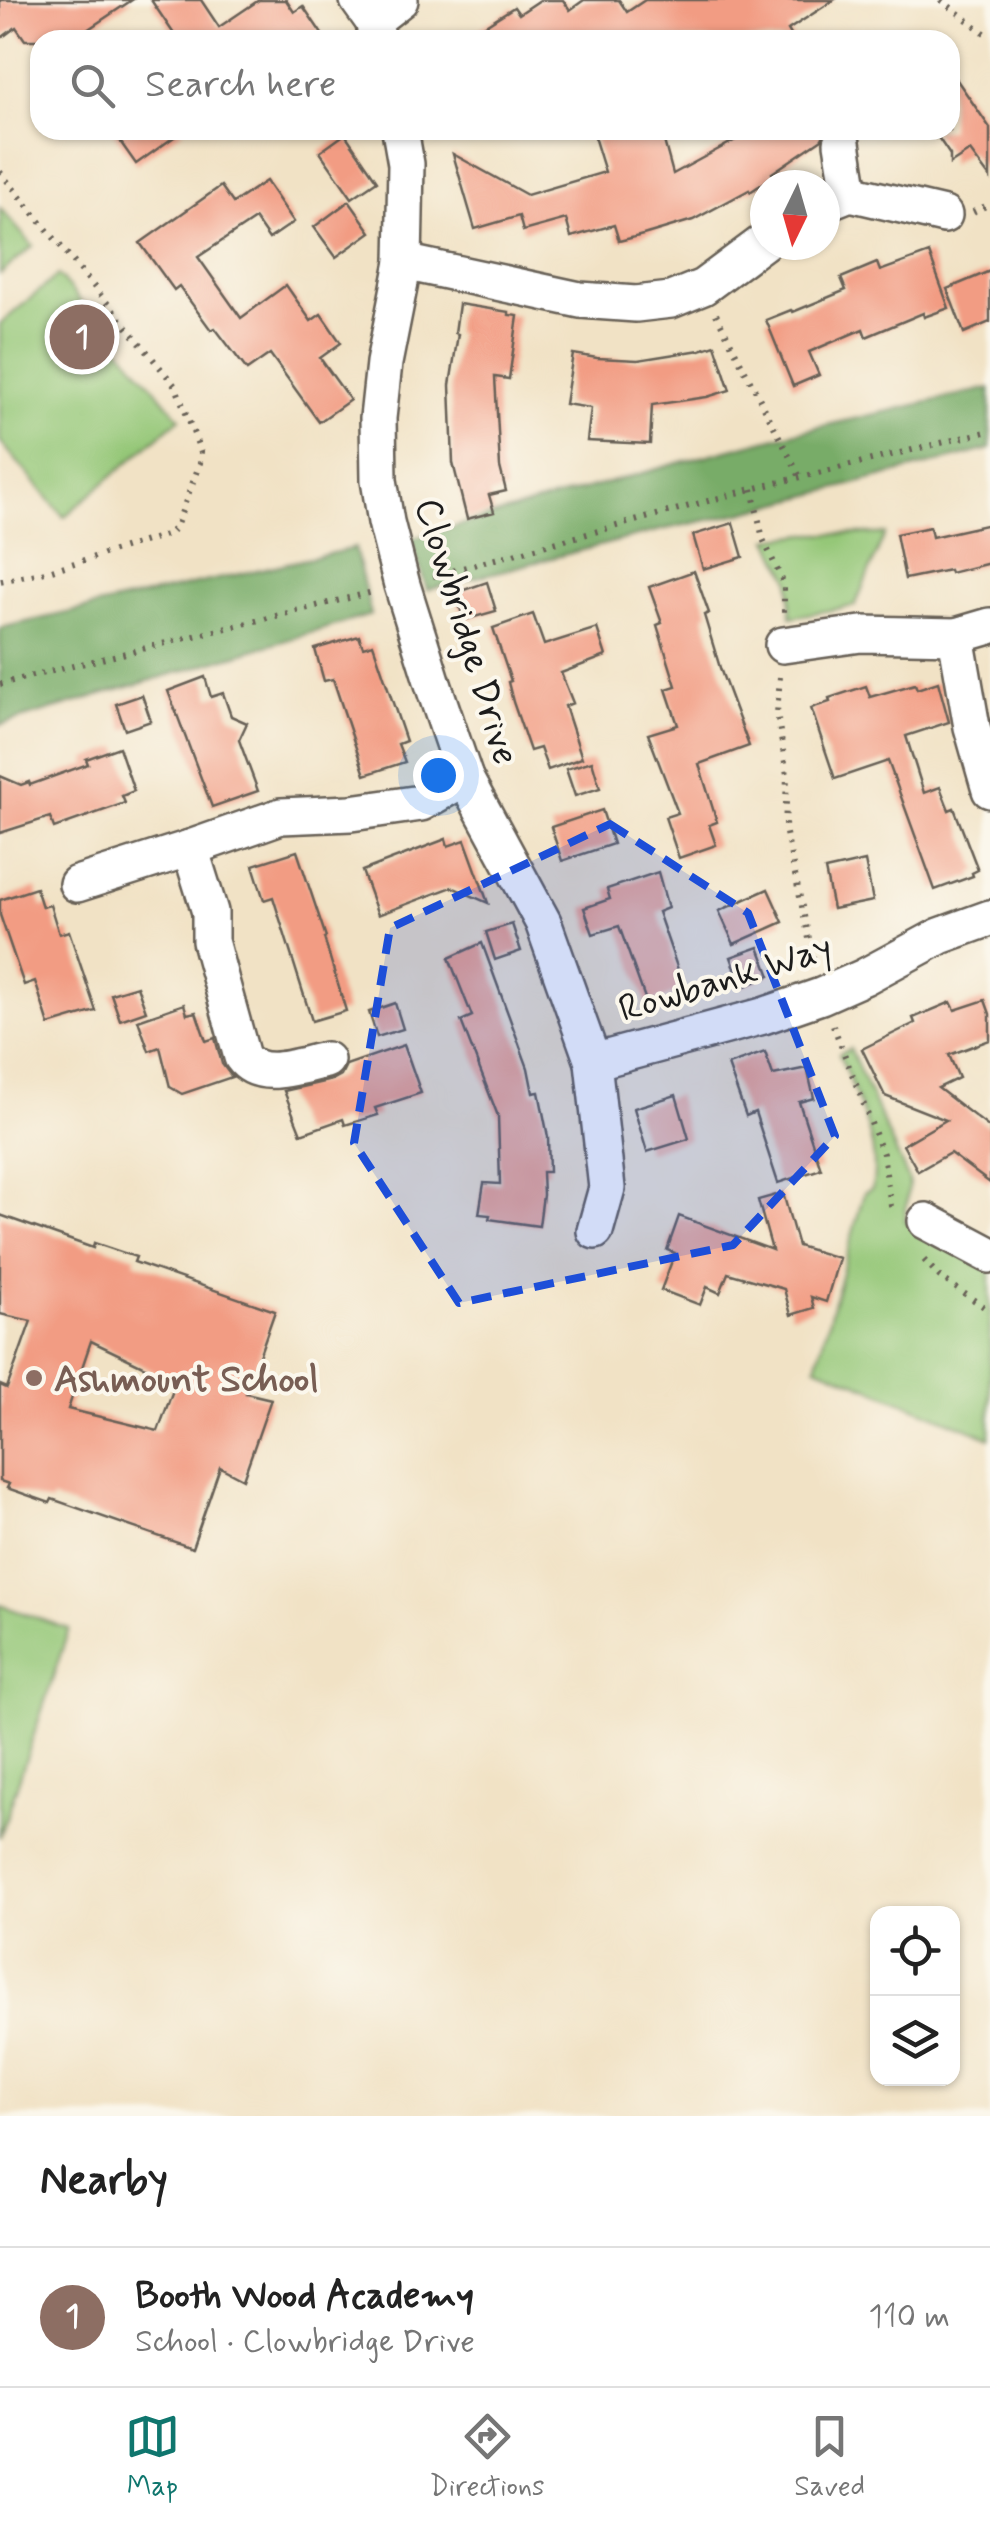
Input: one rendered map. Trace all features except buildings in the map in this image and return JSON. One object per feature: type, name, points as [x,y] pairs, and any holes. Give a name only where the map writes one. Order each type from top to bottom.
[{"type":"street","name":"Clowbridge Drive","points":[[402,140],[406,164],[404,262],[384,363],[378,418],[386,522],[465,778],[542,922],[593,1062],[607,1188],[595,1231]]},
{"type":"street","points":[[840,170],[842,143]]},
{"type":"street","points":[[840,198],[944,214]]},
{"type":"street","points":[[404,262],[580,300],[636,304],[671,300],[702,287],[750,252]]},
{"type":"street","points":[[783,645],[861,634],[956,636],[990,626]]},
{"type":"street","points":[[956,636],[972,726],[990,790]]},
{"type":"street","points":[[77,884],[280,816],[351,814],[421,803],[465,778]]},
{"type":"street","points":[[190,848],[210,912],[210,940],[242,1057],[249,1066],[263,1071],[326,1060]]},
{"type":"street","name":"Rowbank Way","points":[[593,1062],[822,996],[940,936],[990,918]]},
{"type":"street","points":[[912,1220],[990,1255]]},
{"type":"path","points":[[941,0],[990,37]]},
{"type":"path","points":[[0,172],[176,387],[201,454],[176,527],[169,534],[42,573],[0,581]]},
{"type":"path","points":[[702,287],[800,477]]},
{"type":"path","points":[[0,684],[990,431]]},
{"type":"path","points":[[752,489],[763,539],[784,584],[777,713],[787,775],[785,829],[822,996],[883,1154],[891,1206],[912,1220]]},
{"type":"path","points":[[921,1256],[940,1277],[990,1312]]},
{"type":"highlighted area","points":[[610,824],[748,913],[835,1136],[733,1245],[459,1303],[354,1143],[390,928]]},
{"type":"green space","points":[[0,208],[33,246],[0,274]]},
{"type":"green space","points":[[58,275],[180,418],[64,517],[0,441],[0,324]]},
{"type":"green space","points":[[990,388],[990,449],[427,590],[411,539],[792,433]]},
{"type":"green space","points":[[806,534],[885,534],[855,606],[791,617],[790,580],[769,539]]},
{"type":"green space","points":[[355,548],[371,615],[0,725],[0,628]]},
{"type":"green space","points":[[850,1049],[909,1181],[905,1221],[990,1265],[990,1438],[816,1366],[864,1193],[872,1189],[874,1172],[865,1121],[839,1054]]},
{"type":"green space","points":[[0,1605],[69,1629],[0,1837]]},
{"type":"place","name":"Booth Wood Academy","points":[[82,337]]},
{"type":"place","name":"Ashmount School","points":[[34,1378]]}]
